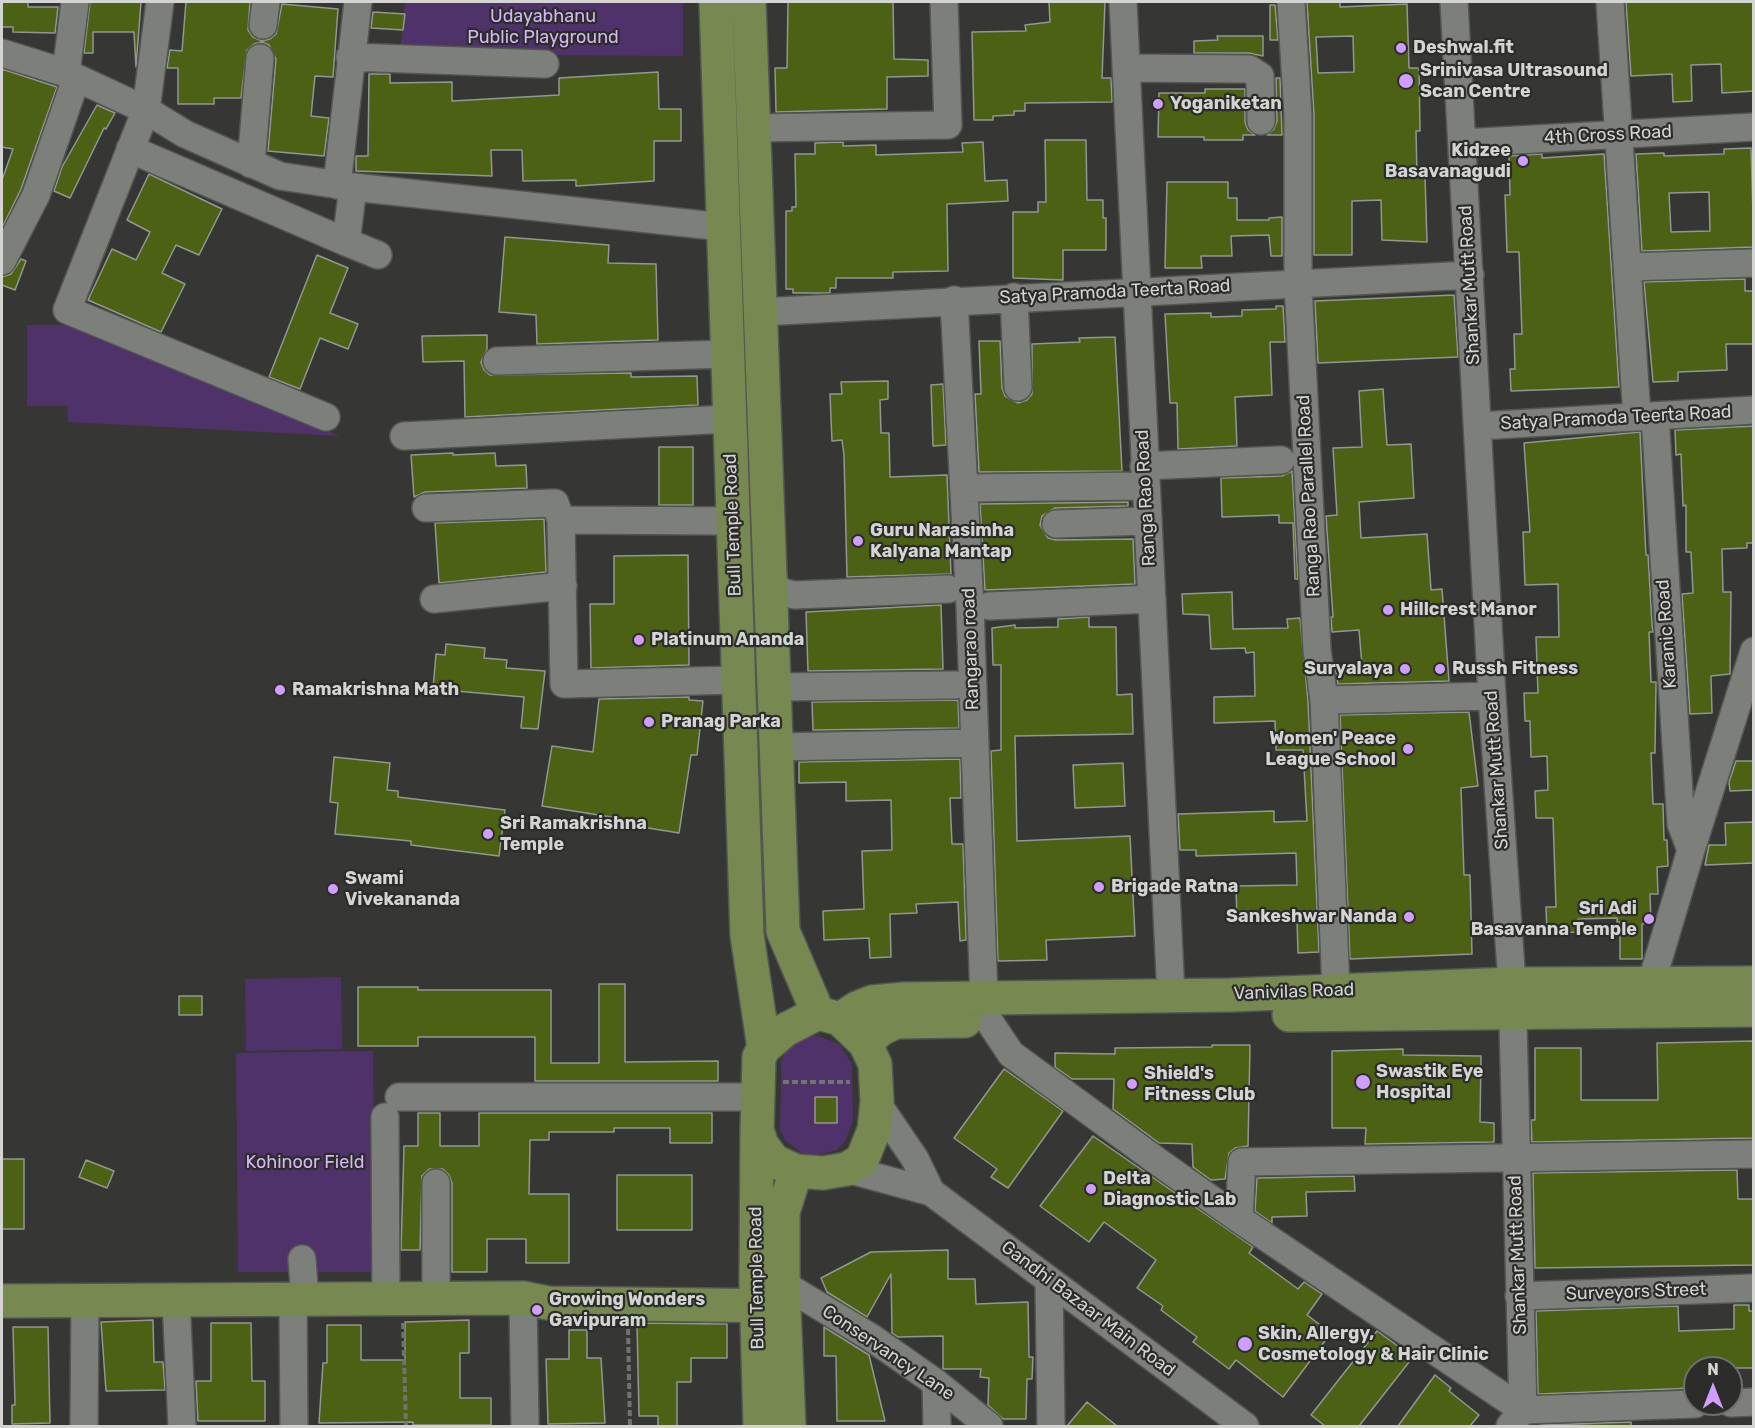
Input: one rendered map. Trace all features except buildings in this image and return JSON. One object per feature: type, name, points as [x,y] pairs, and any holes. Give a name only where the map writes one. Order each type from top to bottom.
[{"type":"main road","name":"Bull Temple Road","points":[[716,2],[728,418],[747,935],[764,1048],[759,1057],[767,1090]]},
{"type":"main road","name":"Bull Temple Road","points":[[749,2],[783,931],[829,1016]]},
{"type":"main road","name":"Vanivilas Road","points":[[764,1048],[785,1030],[872,1002],[904,999],[987,1009],[1228,1017],[1512,998],[1650,984],[1754,982]]},
{"type":"main road","name":"Vanivilas Road","points":[[987,1009],[1171,995],[1336,990],[1754,1010]]},
{"type":"main road","points":[[865,1043],[881,1029],[896,1022],[987,1009]]},
{"type":"main road","points":[[767,1090],[757,1130],[762,1145],[774,1161],[796,1171],[823,1173],[847,1169],[862,1160],[869,1146],[867,1092],[875,1064],[865,1043],[829,1016]]},
{"type":"main road","name":"Bull Temple Road","points":[[757,1130],[770,1294],[789,1426]]},
{"type":"main road","name":"Bull Temple Road","points":[[760,1426],[770,1294],[783,1212],[796,1171]]},
{"type":"main road","points":[[523,1298],[540,1289],[770,1294]]},
{"type":"main road","points":[[2,1301],[523,1298],[548,1303],[628,1304],[770,1294]]},
{"type":"street","points":[[2,261],[36,195],[71,76],[75,2]]},
{"type":"street","points":[[160,2],[146,110],[67,310],[326,417]]},
{"type":"street","points":[[346,242],[345,186],[351,57],[358,2]]},
{"type":"street","points":[[754,128],[948,125],[944,2]]},
{"type":"street","name":"Ranga Rao Road","points":[[1122,2],[1171,995]]},
{"type":"street","name":"Ranga Rao Parallel Road","points":[[1291,2],[1298,116],[1298,284],[1317,650],[1324,700],[1336,990]]},
{"type":"street","name":"Shankar Mutt Road","points":[[1454,2],[1492,696],[1512,998],[1519,1296],[1517,1418]]},
{"type":"street","name":"Karanic Road","points":[[1610,2],[1628,267],[1646,416],[1681,824],[1690,850]]},
{"type":"street","points":[[2,53],[71,76],[146,110],[185,134],[280,176],[345,186],[723,227]]},
{"type":"street","points":[[351,57],[545,64]]},
{"type":"street","points":[[251,164],[261,58]]},
{"type":"street","points":[[1126,68],[1249,69],[1260,76],[1261,121]]},
{"type":"street","name":"4th Cross Road","points":[[1462,143],[1754,127]]},
{"type":"street","points":[[130,149],[378,255]]},
{"type":"street","points":[[1628,267],[1754,263]]},
{"type":"street","name":"Satya Pramoda Teerta Road","points":[[760,312],[954,300],[1470,275]]},
{"type":"street","points":[[1014,297],[1018,387]]},
{"type":"street","name":"Rangarao road","points":[[954,300],[987,1009]]},
{"type":"street","points":[[497,361],[727,354]]},
{"type":"street","name":"Satya Pramoda Teerta Road","points":[[1479,426],[1754,410]]},
{"type":"street","points":[[404,436],[728,418]]},
{"type":"street","points":[[964,488],[1144,476],[1281,460]]},
{"type":"street","points":[[426,508],[555,503],[561,520],[564,684],[738,680]]},
{"type":"street","points":[[561,520],[733,521]]},
{"type":"street","points":[[1056,524],[1147,521]]},
{"type":"street","points":[[770,585],[785,593],[795,595],[948,589]]},
{"type":"street","points":[[434,600],[563,586]]},
{"type":"street","points":[[990,606],[1152,599]]},
{"type":"street","points":[[1650,984],[1754,651]]},
{"type":"street","points":[[774,687],[955,686]]},
{"type":"street","points":[[1324,700],[1492,696]]},
{"type":"street","points":[[776,747],[975,743]]},
{"type":"street","points":[[987,1009],[1011,1054],[1517,1418],[1683,1405]]},
{"type":"street","points":[[394,1299],[392,1107],[767,1090]]},
{"type":"street","points":[[867,1092],[915,1159],[931,1192]]},
{"type":"street","points":[[1239,1219],[1242,1162],[1754,1154]]},
{"type":"street","points":[[847,1169],[931,1192]]},
{"type":"street","points":[[436,1183],[436,1299]]},
{"type":"street","name":"Gandhi Bazaar Main Road","points":[[931,1192],[1245,1426]]},
{"type":"street","points":[[294,1426],[302,1259]]},
{"type":"street","points":[[1049,1281],[1051,1426]]},
{"type":"street","name":"Surveyors Street","points":[[1519,1296],[1754,1288]]},
{"type":"street","name":"Conservancy Lane","points":[[770,1294],[872,1338],[936,1383],[989,1426]]},
{"type":"street","points":[[523,1298],[525,1426]]},
{"type":"street","points":[[176,1300],[182,1426]]},
{"type":"street","points":[[84,1426],[85,1301]]},
{"type":"street","points":[[936,1383],[936,1426]]},
{"type":"path","points":[[767,1090],[867,1092]]},
{"type":"path","points":[[394,1299],[406,1426]]},
{"type":"path","points":[[628,1304],[630,1426]]},
{"type":"green space","name":"Udayabhanu Public Playground","points":[[405,2],[683,2],[683,56],[400,54]]},
{"type":"green space","points":[[27,325],[68,325],[340,436],[68,422],[67,406],[27,406]]},
{"type":"green space","points":[[341,977],[342,1049],[246,1051],[245,979]]},
{"type":"green space","points":[[818,1036],[839,1044],[852,1064],[853,1121],[845,1142],[837,1150],[814,1156],[803,1154],[785,1140],[780,1129],[781,1061],[786,1051],[806,1037]]},
{"type":"green space","name":"Kohinoor Field","points":[[373,1051],[375,1272],[238,1272],[236,1053]]},
{"type":"place","name":"Deshwal.fit","points":[[1401,48]]},
{"type":"place","name":"Srinivasa Ultrasound Scan Centre","points":[[1406,81]]},
{"type":"place","name":"Yoganiketan","points":[[1158,104]]},
{"type":"place","name":"Kidzee Basavanagudi","points":[[1523,161]]},
{"type":"place","name":"Guru Narasimha Kalyana Mantap","points":[[858,541]]},
{"type":"place","name":"Hillcrest Manor","points":[[1388,610]]},
{"type":"place","name":"Platinum Ananda","points":[[639,640]]},
{"type":"place","name":"Suryalaya","points":[[1405,669]]},
{"type":"place","name":"Russh Fitness","points":[[1440,669]]},
{"type":"place","name":"Ramakrishna Math","points":[[280,690]]},
{"type":"place","name":"Pranag Parka","points":[[649,722]]},
{"type":"place","name":"Women' Peace League School","points":[[1408,749]]},
{"type":"place","name":"Sri Ramakrishna Temple","points":[[488,834]]},
{"type":"place","name":"Brigade Ratna","points":[[1099,887]]},
{"type":"place","name":"Swami Vivekananda","points":[[333,889]]},
{"type":"place","name":"Sankeshwar Nanda","points":[[1409,917]]},
{"type":"place","name":"Sri Adi Basavanna Temple","points":[[1649,919]]},
{"type":"place","name":"Swastik Eye Hospital","points":[[1363,1082]]},
{"type":"place","name":"Shield's Fitness Club","points":[[1132,1084]]},
{"type":"place","name":"Delta Diagnostic Lab","points":[[1091,1189]]},
{"type":"place","name":"Growing Wonders Gavipuram","points":[[537,1310]]},
{"type":"place","name":"Skin, Allergy, Cosmetology & Hair Clinic","points":[[1245,1344]]}]
